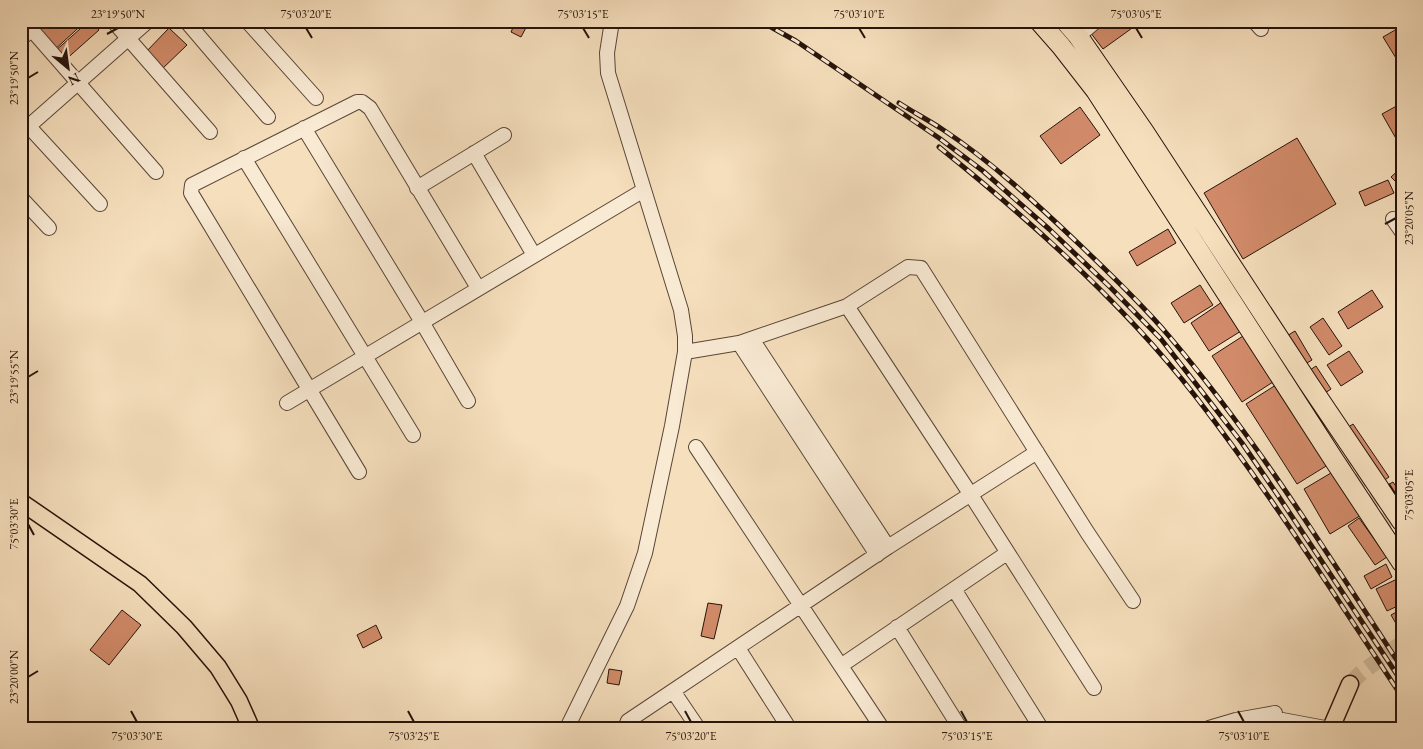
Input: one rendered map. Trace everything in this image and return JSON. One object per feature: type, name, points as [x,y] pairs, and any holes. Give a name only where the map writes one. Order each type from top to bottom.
[{"type":"highway","points":[[1039,21],[1096,91],[1402,563]]},
{"type":"highway","points":[[1065,21],[1078,36],[1145,133],[1308,384],[1402,522]]},
{"type":"main road","points":[[21,502],[140,584],[184,627],[218,667],[239,701],[250,728]]},
{"type":"main road","points":[[1332,728],[1350,684]]},
{"type":"street","points":[[113,21],[210,132]]},
{"type":"street","points":[[100,204],[23,126],[77,83],[148,21]]},
{"type":"street","points":[[186,21],[268,117]]},
{"type":"street","points":[[247,21],[316,98]]},
{"type":"street","points":[[567,728],[627,606],[644,553],[672,426],[684,352],[685,336],[681,310],[608,72],[607,54],[612,21]]},
{"type":"street","points":[[1078,36],[1096,21]]},
{"type":"street","points":[[26,30],[77,83],[156,172]]},
{"type":"street","points":[[360,472],[191,194],[192,185],[196,181],[357,102],[362,102],[370,108],[416,188],[478,288]]},
{"type":"street","points":[[304,128],[468,401]]},
{"type":"street","points":[[416,188],[504,135]]},
{"type":"street","points":[[474,153],[534,255]]},
{"type":"street","points":[[244,158],[413,435]]},
{"type":"street","points":[[287,403],[644,190]]},
{"type":"street","points":[[21,198],[48,228]]},
{"type":"street","points":[[1393,219],[1402,232]]},
{"type":"street","points":[[684,352],[745,341],[847,306],[908,267],[920,268],[1133,601]]},
{"type":"street","points":[[847,306],[971,495],[1094,688]]},
{"type":"street","points":[[745,341],[882,551]]},
{"type":"street","points":[[696,447],[882,728]]},
{"type":"street","points":[[625,728],[628,721],[882,551],[1037,452]]},
{"type":"street","points":[[842,665],[1008,553]]},
{"type":"street","points":[[954,588],[1041,728]]},
{"type":"street","points":[[897,627],[960,728]]},
{"type":"street","points":[[738,648],[789,728]]},
{"type":"street","points":[[673,691],[698,728]]},
{"type":"street","points":[[1208,728],[1236,720],[1276,716],[1325,728]]},
{"type":"building","points":[[45,21],[86,21],[52,52],[33,31]]},
{"type":"building","points":[[89,21],[99,30],[63,62],[54,52]]},
{"type":"building","points":[[516,21],[529,22],[521,37],[511,32]]},
{"type":"building","points":[[1105,21],[1131,21],[1135,26],[1103,49],[1090,32]]},
{"type":"building","points":[[1402,26],[1402,62],[1399,63],[1383,37]]},
{"type":"building","points":[[169,28],[187,45],[160,71],[143,55]]},
{"type":"building","points":[[1402,103],[1402,149],[1382,114]]},
{"type":"building","points":[[1080,107],[1100,135],[1061,164],[1040,136]]},
{"type":"building","points":[[1297,138],[1336,204],[1243,259],[1204,193]]},
{"type":"building","points":[[1402,167],[1402,188],[1391,177]]},
{"type":"building","points":[[1388,180],[1394,193],[1365,206],[1359,192]]},
{"type":"building","points":[[1168,229],[1176,243],[1137,266],[1129,252]]},
{"type":"building","points":[[1200,285],[1213,305],[1184,323],[1171,303]]},
{"type":"building","points":[[1372,290],[1383,307],[1348,329],[1338,312]]},
{"type":"building","points":[[1222,302],[1241,331],[1209,351],[1191,323]]},
{"type":"building","points":[[1323,318],[1342,346],[1329,355],[1310,327]]},
{"type":"building","points":[[1295,331],[1312,360],[1302,366],[1285,337]]},
{"type":"building","points":[[1243,336],[1273,382],[1242,402],[1212,356]]},
{"type":"building","points":[[1349,351],[1363,372],[1341,386],[1327,365]]},
{"type":"building","points":[[1316,366],[1331,389],[1322,395],[1307,372]]},
{"type":"building","points":[[1279,383],[1331,463],[1297,484],[1246,404]]},
{"type":"building","points":[[1353,424],[1389,477],[1379,484],[1344,430]]},
{"type":"building","points":[[1336,470],[1363,514],[1330,534],[1304,489]]},
{"type":"building","points":[[1393,482],[1402,495],[1402,513],[1384,487]]},
{"type":"building","points":[[1359,518],[1387,557],[1375,565],[1348,526]]},
{"type":"building","points":[[1386,564],[1392,577],[1371,589],[1364,576]]},
{"type":"building","points":[[1395,580],[1402,594],[1402,604],[1387,611],[1376,589]]},
{"type":"building","points":[[708,603],[722,605],[714,639],[701,636]]},
{"type":"building","points":[[1402,609],[1402,625],[1398,627],[1391,615]]},
{"type":"building","points":[[122,610],[141,625],[109,665],[90,650]]},
{"type":"building","points":[[376,625],[382,638],[363,648],[357,635]]},
{"type":"building","points":[[609,669],[622,671],[619,685],[607,683]]},
{"type":"tunnel","points":[[1335,461],[1355,474],[1376,501],[1402,543]]},
{"type":"tunnel","points":[[1350,684],[1361,673],[1402,643]]},
{"type":"railway","points":[[760,21],[796,41],[939,138],[983,171],[1049,229],[1161,339],[1242,443],[1402,682]]},
{"type":"railway","points":[[899,103],[961,142],[1014,184],[1103,267],[1158,323],[1200,374],[1261,456],[1319,540],[1402,668]]},
{"type":"railway","points":[[939,147],[1008,204],[1075,265],[1139,329],[1168,363],[1196,397],[1250,470],[1402,697]]}]
